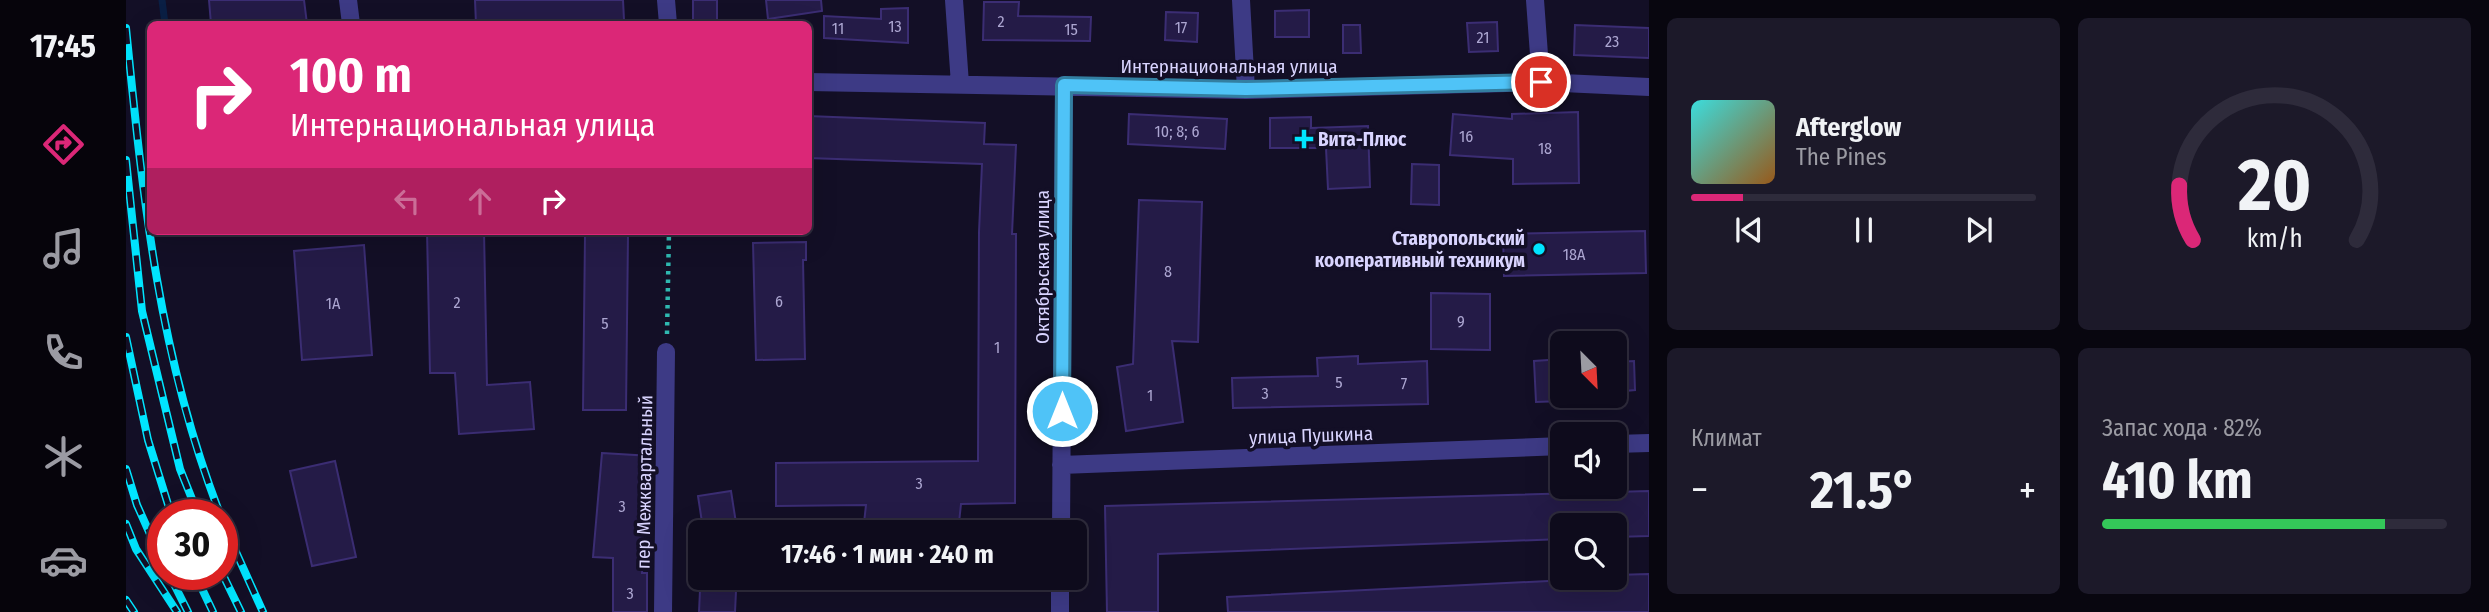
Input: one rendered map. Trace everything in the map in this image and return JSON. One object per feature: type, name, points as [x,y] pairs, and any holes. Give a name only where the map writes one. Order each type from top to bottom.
[{"type":"street","points":[[348,0],[351,21]]},
{"type":"street","points":[[666,0],[668,21]]},
{"type":"street","points":[[954,0],[960,84]]},
{"type":"street","points":[[1241,0],[1246,89]]},
{"type":"street","points":[[1535,0],[1541,82]]},
{"type":"street","name":"Интернациональная улица","points":[[812,82],[1246,89],[1541,82],[1649,88]]},
{"type":"street","name":"Октябрьская улица","points":[[1061,520],[1064,85]]},
{"type":"street","name":"пер Межквартальный","points":[[663,612],[666,352]]},
{"type":"street","points":[[1627,444],[1649,443]]},
{"type":"street","name":"улица Пушкина","points":[[1061,465],[1550,446]]},
{"type":"street","points":[[1060,590],[1060,612]]},
{"type":"path","points":[[666,352],[670,235]]},
{"type":"building","points":[[209,0],[304,0],[307,21],[211,21]]},
{"type":"building","points":[[475,0],[623,0],[624,20],[476,21]]},
{"type":"building","points":[[693,0],[717,0],[717,21],[693,21]]},
{"type":"building","points":[[766,0],[821,0],[822,11],[768,19]]},
{"type":"building","points":[[984,2],[1019,2],[1018,16],[1091,17],[1090,41],[983,40]]},
{"type":"building","points":[[908,8],[908,43],[824,38],[824,16],[881,19],[881,9]]},
{"type":"building","points":[[1309,10],[1309,37],[1275,37],[1275,11]]},
{"type":"building","points":[[1166,12],[1198,13],[1197,42],[1165,40]]},
{"type":"building","points":[[1497,22],[1498,51],[1469,52],[1467,23]]},
{"type":"building","points":[[1343,25],[1360,25],[1361,53],[1343,53]]},
{"type":"building","points":[[1575,25],[1649,28],[1649,58],[1574,55]]},
{"type":"building","points":[[1578,112],[1579,183],[1513,184],[1513,159],[1450,155],[1453,114],[1512,119],[1512,114]]},
{"type":"building","points":[[1129,114],[1227,119],[1225,149],[1128,144]]},
{"type":"building","points":[[812,116],[985,123],[984,144],[1016,145],[1012,234],[1016,234],[1015,503],[961,504],[959,520],[864,520],[866,505],[776,506],[776,463],[978,461],[982,164],[812,158]]},
{"type":"building","points":[[1311,117],[1311,128],[1368,126],[1370,187],[1328,189],[1326,148],[1270,148],[1270,118]]},
{"type":"building","points":[[1412,164],[1439,165],[1439,205],[1411,204]]},
{"type":"building","points":[[1139,200],[1202,202],[1198,342],[1172,341],[1183,422],[1126,431],[1117,367],[1133,364]]},
{"type":"building","points":[[1645,231],[1646,273],[1504,276],[1503,234]]},
{"type":"building","points":[[427,235],[484,235],[487,385],[530,382],[534,429],[459,434],[455,373],[430,373]]},
{"type":"building","points":[[585,235],[628,235],[626,410],[583,410]]},
{"type":"building","points":[[806,242],[806,260],[803,260],[805,359],[756,360],[753,243]]},
{"type":"building","points":[[364,245],[372,355],[302,360],[294,251]]},
{"type":"building","points":[[1431,293],[1490,294],[1490,350],[1431,349]]},
{"type":"building","points":[[1358,356],[1358,364],[1427,361],[1428,404],[1233,408],[1232,378],[1318,376],[1317,358]]},
{"type":"building","points":[[1550,360],[1550,401],[1536,402],[1534,361]]},
{"type":"building","points":[[1628,361],[1634,361],[1635,390],[1628,391]]},
{"type":"building","points":[[602,453],[651,456],[642,573],[647,573],[647,612],[613,612],[613,558],[593,557]]},
{"type":"building","points":[[335,461],[356,557],[312,566],[290,471]]},
{"type":"building","points":[[731,491],[736,520],[702,520],[698,496]]},
{"type":"building","points":[[1649,491],[1649,536],[1627,537],[1627,513],[1550,513],[1550,539],[1158,554],[1158,612],[1107,612],[1105,506],[1550,494],[1550,499],[1627,499],[1627,492]]},
{"type":"building","points":[[1649,574],[1649,612],[1228,612],[1227,597],[1550,581],[1550,590],[1627,590],[1627,575]]},
{"type":"building","points":[[700,590],[736,591],[735,612],[699,612]]},
{"type":"waterway","points":[[162,0],[165,21]]},
{"type":"railway","points":[[126,28],[147,214]]},
{"type":"railway","points":[[126,160],[142,311],[180,469],[192,499]]},
{"type":"railway","points":[[150,235],[167,334],[199,454],[215,499]]},
{"type":"railway","points":[[126,337],[148,440],[166,499]]},
{"type":"railway","points":[[126,469],[147,527]]},
{"type":"railway","points":[[126,524],[136,549],[177,612]]},
{"type":"railway","points":[[238,557],[263,612]]},
{"type":"railway","points":[[177,590],[188,612]]},
{"type":"railway","points":[[203,590],[213,612]]},
{"type":"railway","points":[[230,590],[241,612]]},
{"type":"railway","points":[[126,600],[134,612]]},
{"type":"place","name":"Вита-Плюс","points":[[1304,139]]},
{"type":"place","name":"Ставропольский кооперативный техникум","points":[[1539,249]]},
{"type":"route","points":[[1062,411],[1064,85],[1246,89],[1541,82]]}]
